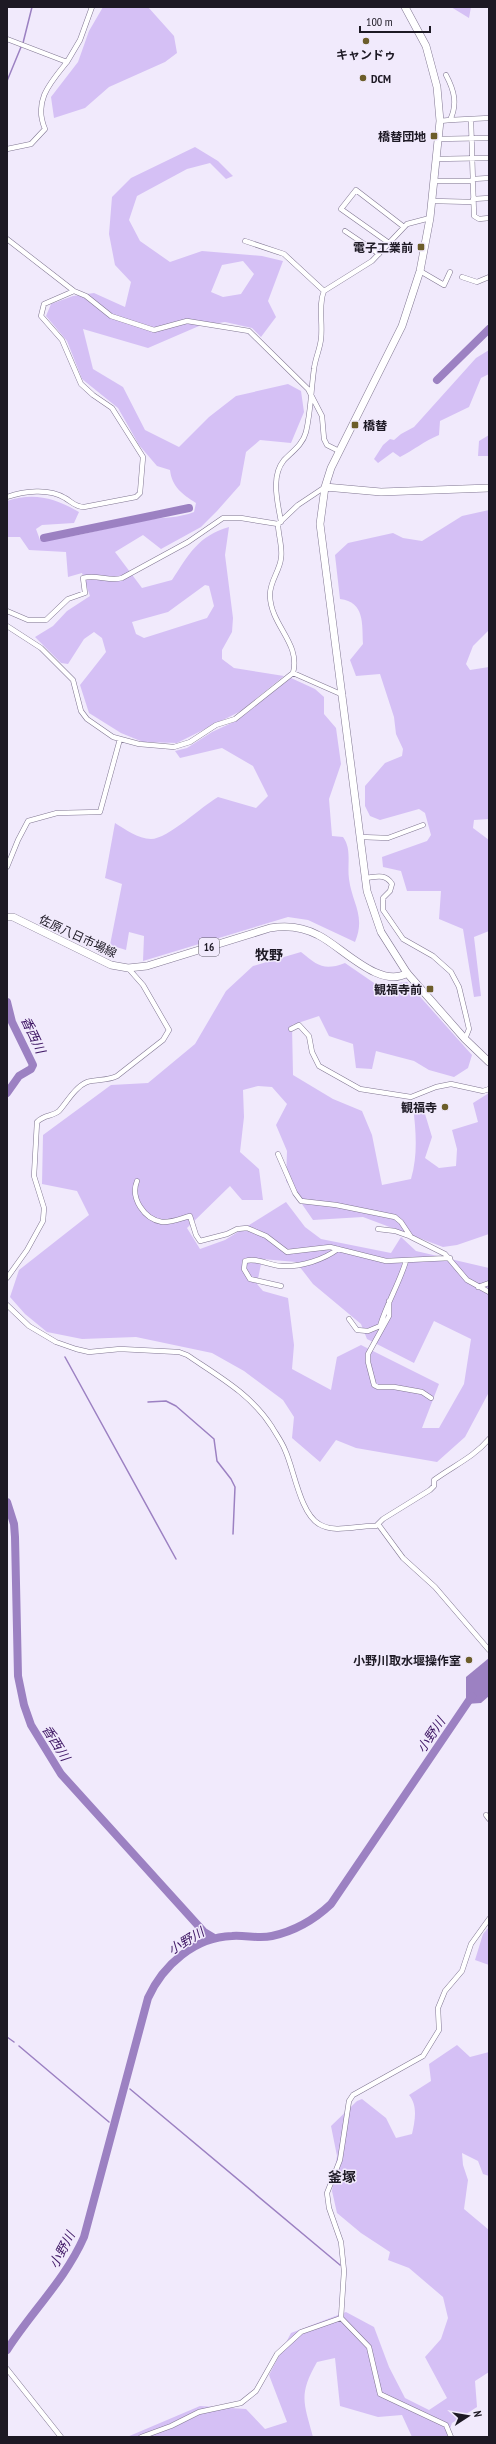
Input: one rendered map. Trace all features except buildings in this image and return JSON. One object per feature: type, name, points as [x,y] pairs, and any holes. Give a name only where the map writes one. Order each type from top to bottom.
[{"type":"street","points":[[7,149],[31,144],[45,129],[40,115],[42,102],[49,85],[67,62],[80,40],[92,7]]},
{"type":"street","points":[[405,7],[430,58],[437,87],[440,121],[433,201],[420,271],[397,338],[339,451],[325,487],[320,524],[322,548],[343,695],[365,878],[381,932],[392,952],[407,973],[465,1039],[489,1062]]},
{"type":"street","points":[[7,39],[67,62]]},
{"type":"street","points":[[446,75],[455,97],[450,120]]},
{"type":"street","points":[[440,121],[489,118]]},
{"type":"street","points":[[471,120],[474,216],[479,219],[489,218]]},
{"type":"street","points":[[438,139],[489,138]]},
{"type":"street","points":[[436,159],[489,158]]},
{"type":"street","points":[[434,181],[489,178]]},
{"type":"street","points":[[389,243],[341,209],[356,190],[404,227]]},
{"type":"street","points":[[433,201],[473,201],[489,198]]},
{"type":"street","points":[[7,626],[41,648],[73,680],[81,711],[86,719],[107,734],[120,739],[153,746],[174,747],[190,742],[216,725],[235,719],[293,673],[295,655],[276,621],[270,596],[271,584],[281,559],[276,494],[280,468],[304,439],[312,397],[314,367],[321,338],[321,297],[324,290],[356,272],[379,254],[404,227],[430,218]]},
{"type":"street","points":[[345,231],[379,254]]},
{"type":"street","points":[[7,239],[74,291],[86,296],[112,316],[153,330],[187,321],[249,331],[308,389],[322,416],[324,439],[327,445],[339,451]]},
{"type":"street","points":[[245,241],[284,254],[324,290]]},
{"type":"street","points":[[420,271],[444,285],[450,272]]},
{"type":"street","points":[[462,277],[477,282],[489,278]]},
{"type":"street","points":[[7,497],[17,493],[42,492],[64,497],[76,506],[84,507],[136,497],[140,493],[143,456],[112,408],[93,395],[81,384],[62,340],[41,316],[44,304],[74,291]]},
{"type":"street","points":[[7,611],[28,620],[46,620],[68,599],[85,593],[83,578],[95,576],[114,579],[122,578],[188,542],[223,518],[241,518],[279,523],[298,506],[325,487],[381,492],[489,488]]},
{"type":"street","points":[[293,673],[343,695]]},
{"type":"street","points":[[7,867],[18,840],[28,821],[57,813],[100,812],[120,739]]},
{"type":"street","points":[[360,837],[388,838],[423,825]]},
{"type":"street","points":[[365,878],[383,876],[388,878],[392,884],[390,891],[384,898],[383,910],[387,920],[403,939],[433,956],[451,972],[459,987],[469,1029],[468,1037],[465,1039]]},
{"type":"street","name":"佐原八日市場線","points":[[7,917],[13,917],[93,958],[111,965],[128,968],[147,966],[270,928],[289,926],[318,935],[350,957],[387,977],[395,978],[407,973]]},
{"type":"street","points":[[7,1278],[27,1250],[43,1221],[44,1208],[34,1176],[37,1122],[42,1117],[58,1112],[68,1098],[87,1082],[109,1080],[117,1076],[164,1040],[169,1030],[143,985],[128,968]]},
{"type":"street","points":[[291,1030],[299,1025],[309,1036],[312,1052],[319,1066],[360,1089],[411,1097],[450,1084],[483,1091],[489,1089]]},
{"type":"street","points":[[278,1154],[294,1193],[301,1201],[336,1205],[395,1217],[401,1222],[411,1237]]},
{"type":"street","points":[[137,1181],[135,1189],[137,1201],[146,1214],[154,1219],[166,1222],[190,1216],[196,1235],[200,1241],[227,1234],[237,1228],[247,1228],[266,1236],[287,1252],[323,1248],[338,1249],[377,1260],[406,1261],[450,1258]]},
{"type":"street","points":[[378,1229],[395,1231],[411,1237],[445,1254],[450,1258],[459,1272],[478,1287],[489,1292]]},
{"type":"street","points":[[281,1286],[250,1279],[244,1269],[245,1261],[251,1259],[282,1266],[299,1265],[320,1259],[338,1249]]},
{"type":"street","points":[[349,1319],[357,1330],[377,1329],[380,1326],[389,1301],[399,1285],[406,1261]]},
{"type":"street","points":[[478,1287],[489,1283]]},
{"type":"street","points":[[389,1301],[389,1316],[368,1354],[368,1362],[374,1385],[378,1387],[394,1387],[422,1392],[432,1398]]},
{"type":"street","points":[[7,1305],[29,1326],[56,1342],[89,1352],[120,1349],[152,1350],[187,1354],[244,1393],[271,1425],[286,1451],[304,1502],[317,1524],[325,1527],[339,1529],[363,1525],[376,1526],[430,1490],[434,1486],[434,1480],[478,1452],[489,1439]]},
{"type":"street","points":[[378,1524],[403,1558],[435,1587],[489,1650]]},
{"type":"street","points":[[451,2437],[446,2425],[380,2394],[368,2348],[341,2318],[344,2271],[341,2242],[329,2208],[327,2193],[340,2160],[349,2101],[353,2095],[423,2056],[439,2030],[438,2008],[444,1991],[462,1972],[471,1944],[489,1919]]},
{"type":"street","points":[[141,2437],[171,2426],[199,2412],[241,2403],[256,2391],[277,2354],[301,2332],[341,2318]]},
{"type":"street","points":[[7,2370],[61,2437]]},
{"type":"shaded area","points":[[103,7],[148,7],[174,36],[177,53],[165,62],[109,87],[85,108],[54,118],[51,97],[78,62],[89,31]]},
{"type":"shaded area","points":[[451,7],[471,7],[469,18]]},
{"type":"shaded area","points":[[195,147],[218,161],[233,176],[226,179],[210,163],[187,169],[137,196],[129,220],[140,241],[170,262],[202,251],[262,256],[283,261],[268,301],[276,317],[261,337],[252,328],[225,322],[199,326],[148,348],[83,329],[93,369],[123,387],[145,430],[179,447],[209,417],[236,396],[288,384],[301,391],[304,412],[291,443],[260,440],[246,452],[240,485],[201,527],[161,549],[143,535],[115,552],[142,588],[172,580],[195,547],[209,535],[229,527],[225,555],[233,618],[232,632],[222,650],[222,659],[234,668],[284,676],[241,711],[177,743],[143,742],[121,733],[89,713],[80,685],[106,652],[102,638],[94,632],[84,639],[68,664],[61,663],[35,637],[53,626],[67,611],[90,596],[82,573],[68,577],[66,552],[29,550],[20,537],[7,537],[7,501],[17,498],[35,497],[53,500],[79,512],[74,523],[42,525],[36,529],[40,540],[67,537],[135,522],[194,512],[196,503],[178,490],[171,476],[170,470],[157,466],[139,445],[118,408],[82,379],[67,341],[46,316],[51,304],[73,296],[94,293],[125,307],[131,282],[115,265],[109,234],[112,197],[131,178]],"holes":[[[243,261],[254,274],[241,294],[223,297],[211,292],[222,265]],[[205,585],[209,586],[214,606],[207,618],[144,638],[136,634],[132,622],[168,612]]]},
{"type":"shaded area","points":[[489,350],[489,374],[481,378],[469,407],[440,421],[439,435],[400,457],[393,452],[378,463],[374,459],[383,445],[390,439],[394,440],[401,434],[414,427],[476,358]]},
{"type":"shaded area","points":[[489,435],[489,456],[478,456],[479,441]]},
{"type":"shaded area","points":[[489,510],[489,630],[473,646],[466,664],[470,670],[489,667],[489,819],[474,820],[473,828],[489,840],[489,931],[474,937],[481,996],[474,997],[463,929],[439,919],[441,891],[407,891],[401,871],[383,867],[382,857],[427,841],[431,835],[425,813],[419,809],[380,820],[370,816],[365,806],[365,786],[385,763],[402,756],[403,749],[396,734],[394,717],[380,674],[356,676],[350,660],[363,644],[362,622],[358,609],[354,604],[340,599],[335,555],[348,543],[393,533],[403,538],[422,541],[462,516]]},
{"type":"shaded area","points":[[291,678],[315,689],[324,697],[324,714],[336,728],[341,764],[329,799],[332,836],[343,837],[346,842],[349,857],[349,879],[359,917],[358,933],[355,942],[308,920],[288,917],[143,961],[144,936],[129,932],[126,950],[110,945],[122,884],[105,878],[115,823],[137,836],[151,839],[158,838],[166,834],[218,797],[256,808],[268,796],[253,766],[222,748],[180,758],[175,751],[187,748],[212,732],[238,720]]},
{"type":"shaded area","points":[[301,952],[317,964],[326,967],[332,967],[345,963],[377,985],[407,982],[472,1055],[468,1068],[454,1077],[429,1070],[414,1061],[376,1051],[372,1069],[356,1068],[353,1044],[329,1036],[319,1016],[292,1025],[293,1075],[333,1099],[362,1111],[372,1135],[382,1185],[411,1179],[415,1161],[416,1143],[413,1106],[422,1104],[432,1137],[425,1158],[439,1168],[456,1166],[457,1149],[452,1130],[478,1122],[473,1103],[489,1093],[489,1234],[457,1245],[443,1247],[363,1217],[313,1220],[286,1181],[287,1151],[276,1125],[287,1104],[272,1087],[258,1086],[243,1090],[244,1117],[240,1152],[259,1169],[263,1200],[242,1200],[230,1186],[187,1228],[200,1249],[225,1240],[286,1202],[305,1227],[321,1239],[391,1253],[401,1237],[416,1251],[489,1268],[489,1392],[465,1437],[437,1462],[356,1448],[336,1440],[320,1462],[292,1438],[294,1417],[283,1400],[244,1371],[212,1353],[136,1337],[82,1339],[47,1332],[25,1314],[10,1297],[19,1270],[89,1215],[77,1191],[42,1184],[43,1135],[111,1085],[148,1083],[195,1044],[226,991],[253,966]],"holes":[[[262,1259],[296,1262],[313,1284],[361,1324],[367,1339],[414,1363],[434,1321],[471,1339],[464,1384],[439,1428],[422,1428],[439,1384],[361,1345],[337,1357],[331,1390],[292,1369],[294,1345],[288,1298],[263,1291],[257,1284]]]},
{"type":"shaded area","points":[[489,1658],[489,1696],[481,1703],[466,1704],[466,1677]]},
{"type":"shaded area","points":[[489,1927],[489,1965],[475,1960],[483,1934]]},
{"type":"shaded area","points":[[457,2045],[470,2057],[489,2052],[489,2176],[483,2174],[478,2161],[462,2153],[463,2165],[468,2180],[464,2209],[489,2230],[489,2372],[475,2381],[477,2407],[452,2423],[447,2437],[412,2437],[402,2415],[378,2417],[340,2406],[335,2358],[317,2362],[307,2383],[304,2399],[313,2437],[127,2437],[200,2406],[246,2409],[265,2429],[287,2422],[269,2375],[291,2333],[346,2312],[374,2327],[389,2367],[405,2398],[429,2410],[447,2398],[425,2357],[441,2339],[448,2318],[443,2297],[409,2268],[388,2260],[390,2252],[361,2233],[337,2213],[332,2191],[337,2156],[331,2126],[357,2101],[362,2099],[386,2118],[396,2138],[412,2134],[415,2108],[409,2095],[431,2081],[429,2064]]},
{"type":"waterway","points":[[23,43],[32,7]]},
{"type":"waterway","points":[[7,81],[21,47]]},
{"type":"waterway","points":[[7,207],[7,213]]},
{"type":"waterway","points":[[437,380],[489,329]]},
{"type":"waterway","points":[[44,538],[189,508]]},
{"type":"waterway","name":"香西川","points":[[7,1002],[12,1022],[33,1065],[31,1069],[19,1076],[7,1093]]},
{"type":"waterway","points":[[65,1357],[176,1559]]},
{"type":"waterway","points":[[148,1402],[166,1401],[176,1406],[214,1439],[217,1461],[231,1479],[235,1487],[233,1534]]},
{"type":"waterway","name":"香西川","points":[[7,1502],[14,1524],[15,1537],[18,1676],[24,1705],[31,1725],[61,1774],[204,1932],[214,1938]]},
{"type":"waterway","name":"小野川","points":[[7,2350],[58,2281],[76,2253],[84,2237],[148,1998],[154,1986],[171,1964],[193,1947],[205,1941],[232,1936],[262,1937],[280,1934],[304,1924],[331,1904],[472,1696]]},
{"type":"waterway","points":[[7,2037],[14,2042]]},
{"type":"waterway","points":[[19,2046],[109,2122]]},
{"type":"waterway","points":[[130,2089],[340,2265]]},
{"type":"place","name":"キャンドゥ","points":[[366,41]]},
{"type":"place","name":"DCM","points":[[363,78]]},
{"type":"place","name":"橋替団地","points":[[434,136]]},
{"type":"place","name":"電子工業前","points":[[421,247]]},
{"type":"place","name":"橋替","points":[[355,425]]},
{"type":"place","name":"観福寺前","points":[[430,989]]},
{"type":"place","name":"観福寺","points":[[445,1107]]},
{"type":"place","name":"小野川取水堰操作室","points":[[469,1660]]},
{"type":"district","name":"牧野","points":[[269,955]]},
{"type":"district","name":"釜塚","points":[[342,2177]]}]
